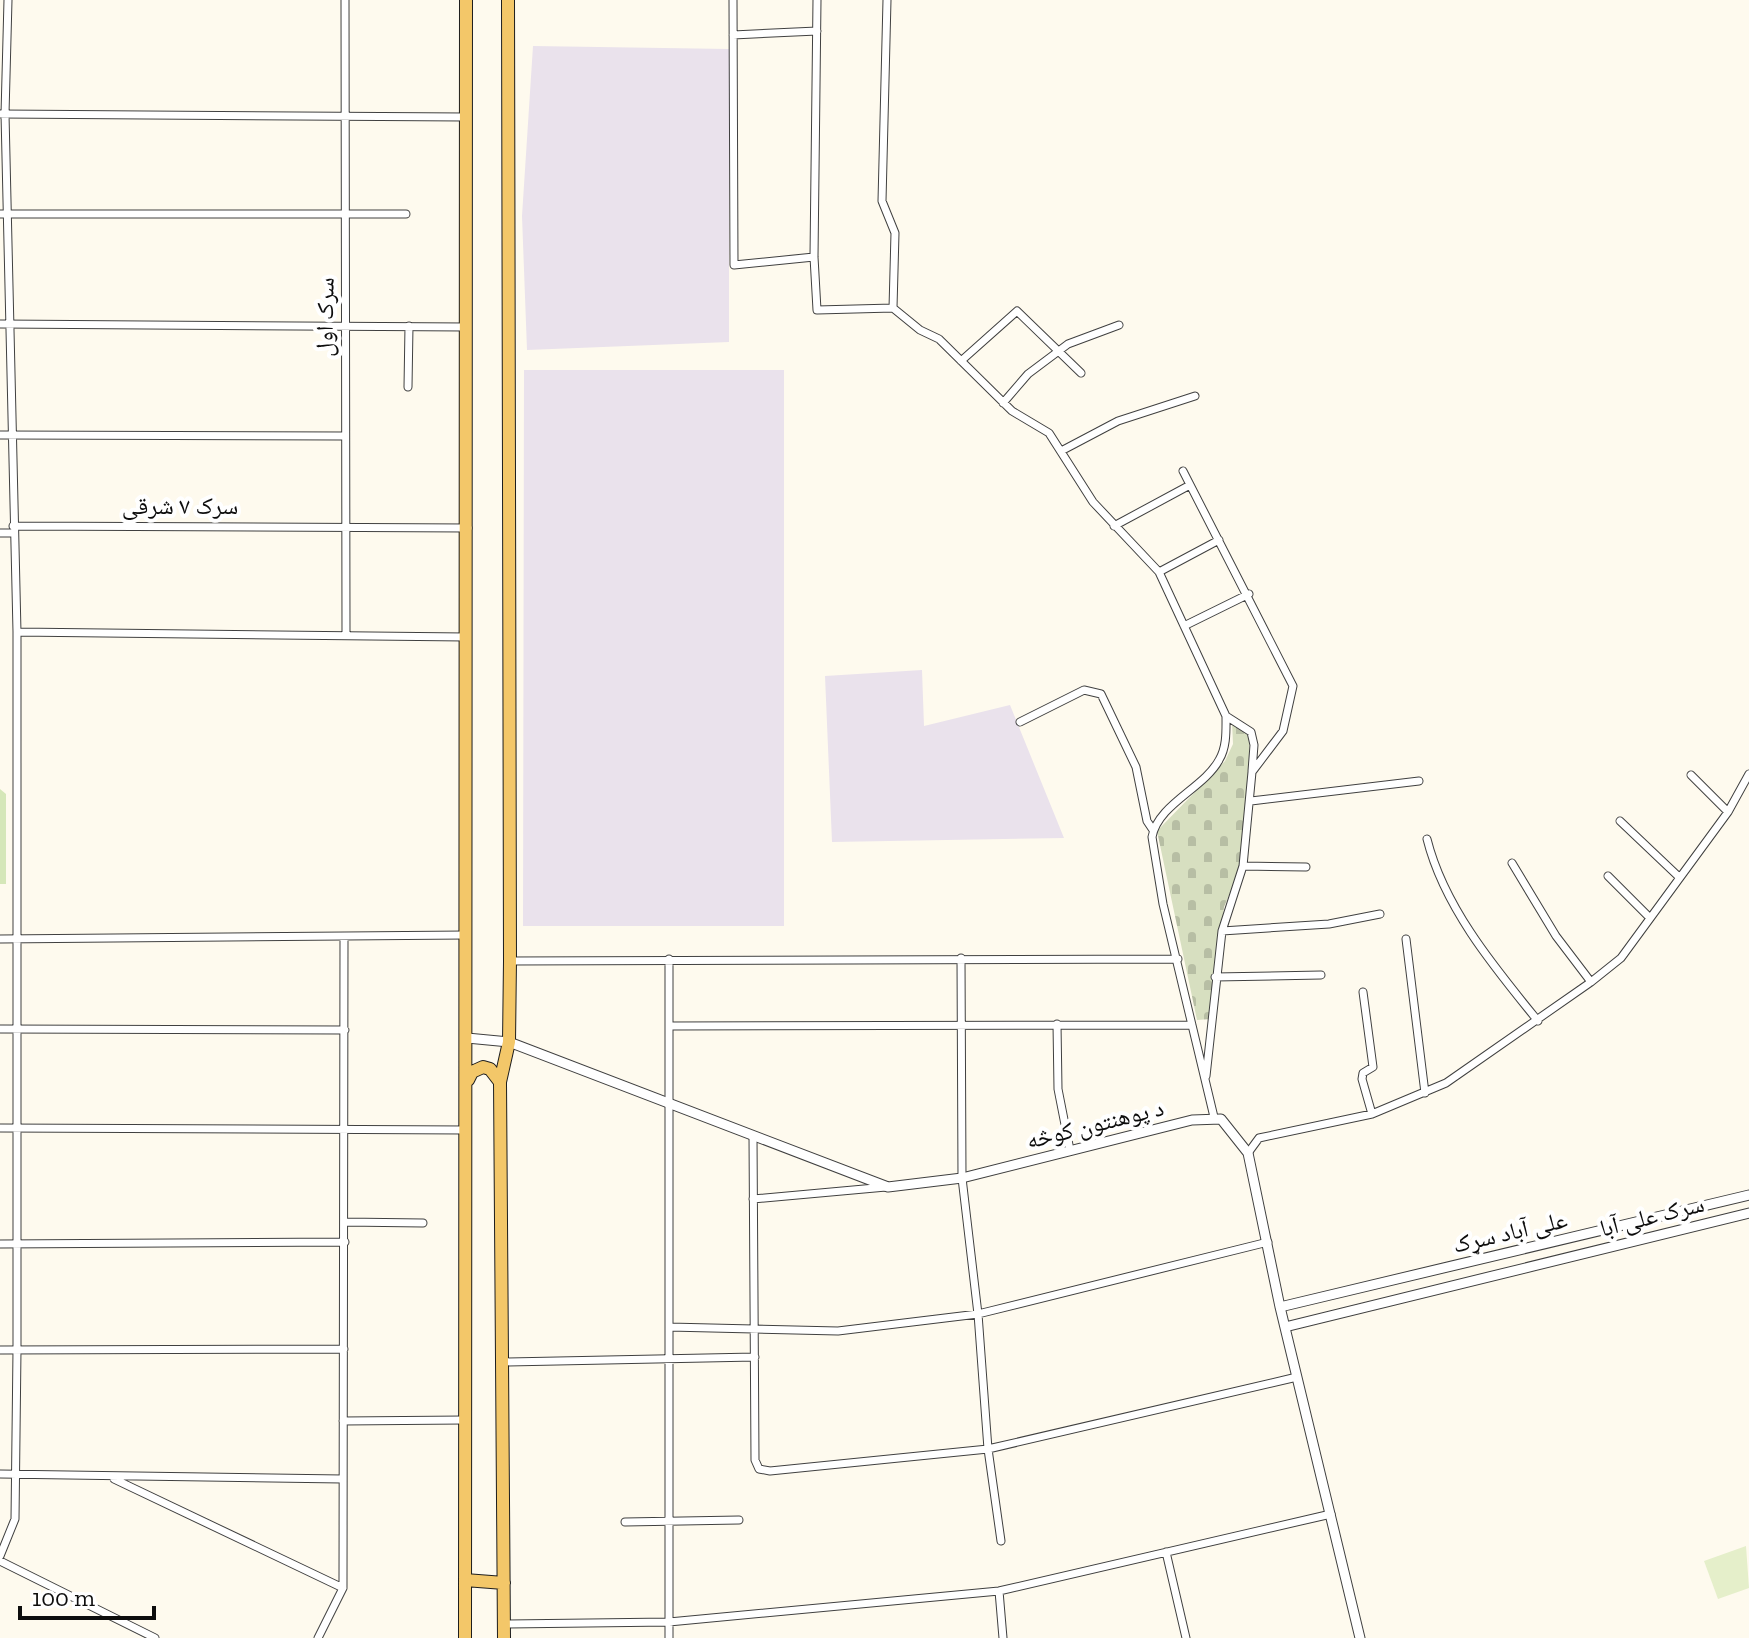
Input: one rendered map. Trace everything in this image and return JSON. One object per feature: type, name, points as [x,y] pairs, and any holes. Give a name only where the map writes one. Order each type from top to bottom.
[{"type":"main road","points":[[465,1638],[468,1130],[466,0]]},
{"type":"main road","points":[[504,1638],[500,1082],[509,1042],[510,961],[508,0]]},
{"type":"main road","points":[[467,1082],[472,1072],[483,1067],[490,1069],[500,1082]]},
{"type":"main road","points":[[465,1580],[504,1583]]},
{"type":"street","points":[[8,0],[3,114],[4,324],[17,632],[17,1474],[15,1519],[0,1558],[155,1638]]},
{"type":"street","name":"سرک‌ اول","points":[[345,0],[346,635]]},
{"type":"street","points":[[733,0],[734,265],[814,257]]},
{"type":"street","points":[[817,0],[814,257],[817,310],[893,308],[920,330],[939,339],[1003,403],[1049,433],[1063,450],[1093,502],[1159,572],[1226,716],[1226,740],[1219,761],[1153,830]]},
{"type":"street","points":[[887,0],[882,201],[895,233],[893,308]]},
{"type":"street","points":[[733,35],[817,31]]},
{"type":"street","points":[[3,114],[465,117]]},
{"type":"street","points":[[4,214],[406,214]]},
{"type":"street","points":[[961,361],[1017,311],[1081,373]]},
{"type":"street","points":[[4,324],[467,327]]},
{"type":"street","points":[[1003,403],[1028,374],[1058,351],[1119,325]]},
{"type":"street","points":[[408,387],[409,326]]},
{"type":"street","points":[[1063,450],[1118,421],[1195,396]]},
{"type":"street","points":[[0,435],[345,436]]},
{"type":"street","points":[[1183,471],[1249,594],[1293,686],[1283,731],[1252,772]]},
{"type":"street","points":[[1114,526],[1190,485]]},
{"type":"street","name":"سرک ۷ شرقی","points":[[0,533],[14,530],[347,526],[468,528]]},
{"type":"street","points":[[1159,572],[1219,540]]},
{"type":"street","points":[[1184,626],[1249,594]]},
{"type":"street","points":[[17,632],[465,637]]},
{"type":"street","points":[[1020,722],[1084,690],[1093,689],[1101,694],[1136,767],[1147,821],[1153,830],[1163,904],[1214,1117],[1231,1128],[1248,1153],[1280,1307],[1360,1638]]},
{"type":"street","points":[[1206,1082],[1222,931],[1243,866],[1251,801],[1254,745],[1251,732],[1226,716]]},
{"type":"street","points":[[1248,1153],[1259,1138],[1372,1114],[1446,1083],[1591,982],[1621,958],[1728,812],[1749,774]]},
{"type":"street","points":[[1691,775],[1728,812]]},
{"type":"street","points":[[1251,801],[1419,781]]},
{"type":"street","points":[[1620,821],[1679,877]]},
{"type":"street","points":[[1427,839],[1434,867],[1461,914],[1494,967],[1538,1021]]},
{"type":"street","points":[[1512,863],[1556,936],[1591,982]]},
{"type":"street","points":[[1243,866],[1306,867]]},
{"type":"street","points":[[1608,876],[1649,917]]},
{"type":"street","points":[[1222,931],[1329,924],[1380,914]]},
{"type":"street","points":[[0,939],[466,935]]},
{"type":"street","points":[[318,1638],[343,1588],[344,937]]},
{"type":"street","points":[[1406,939],[1425,1093]]},
{"type":"street","points":[[961,958],[962,1178],[978,1314],[988,1449],[1001,1541]]},
{"type":"street","points":[[669,959],[669,1638]]},
{"type":"street","points":[[510,961],[1178,959]]},
{"type":"street","points":[[1215,977],[1321,975]]},
{"type":"street","points":[[1363,992],[1373,1067],[1363,1073],[1362,1079],[1372,1114]]},
{"type":"street","points":[[1057,1024],[1058,1089],[1070,1150]]},
{"type":"street","points":[[670,1026],[1192,1025]]},
{"type":"street","points":[[0,1029],[345,1030]]},
{"type":"street","name":"د پوهنتون کوڅه","points":[[467,1038],[509,1042],[888,1187],[962,1178],[1214,1117]]},
{"type":"street","points":[[0,1128],[345,1127],[468,1130]]},
{"type":"street","points":[[753,1136],[755,1460],[759,1469],[770,1471],[988,1449],[1297,1377]]},
{"type":"street","points":[[753,1199],[888,1187]]},
{"type":"street","name":"علی آباد سړک","points":[[1280,1307],[1749,1195]]},
{"type":"street","name":"سرک علی آبا","points":[[1285,1327],[1749,1213]]},
{"type":"street","points":[[345,1222],[423,1223]]},
{"type":"street","points":[[1609,1229],[1613,1246]]},
{"type":"street","points":[[0,1244],[345,1242]]},
{"type":"street","points":[[669,1327],[838,1331],[978,1314],[1268,1242]]},
{"type":"street","points":[[0,1350],[344,1349]]},
{"type":"street","points":[[502,1362],[669,1356],[755,1357]]},
{"type":"street","points":[[343,1421],[464,1420]]},
{"type":"street","points":[[0,1474],[342,1479]]},
{"type":"street","points":[[109,1477],[343,1588]]},
{"type":"street","points":[[504,1624],[669,1622],[999,1591],[1331,1514]]},
{"type":"street","points":[[625,1522],[739,1520]]},
{"type":"street","points":[[1166,1552],[1186,1638]]},
{"type":"street","points":[[999,1591],[1003,1638]]},
{"type":"shaded area","points":[[533,46],[729,49],[729,342],[527,350],[522,216]]},
{"type":"shaded area","points":[[524,370],[784,370],[784,926],[523,926]]},
{"type":"shaded area","points":[[922,670],[924,726],[1010,705],[1064,838],[832,842],[825,676]]},
{"type":"green space","points":[[1232,722],[1250,737],[1244,860],[1224,907],[1211,1019],[1197,1020],[1157,831],[1225,761],[1233,744]]},
{"type":"green space","points":[[0,789],[6,794],[6,884],[0,884]]},
{"type":"green space","points":[[1746,1546],[1749,1588],[1718,1599],[1704,1561]]}]
